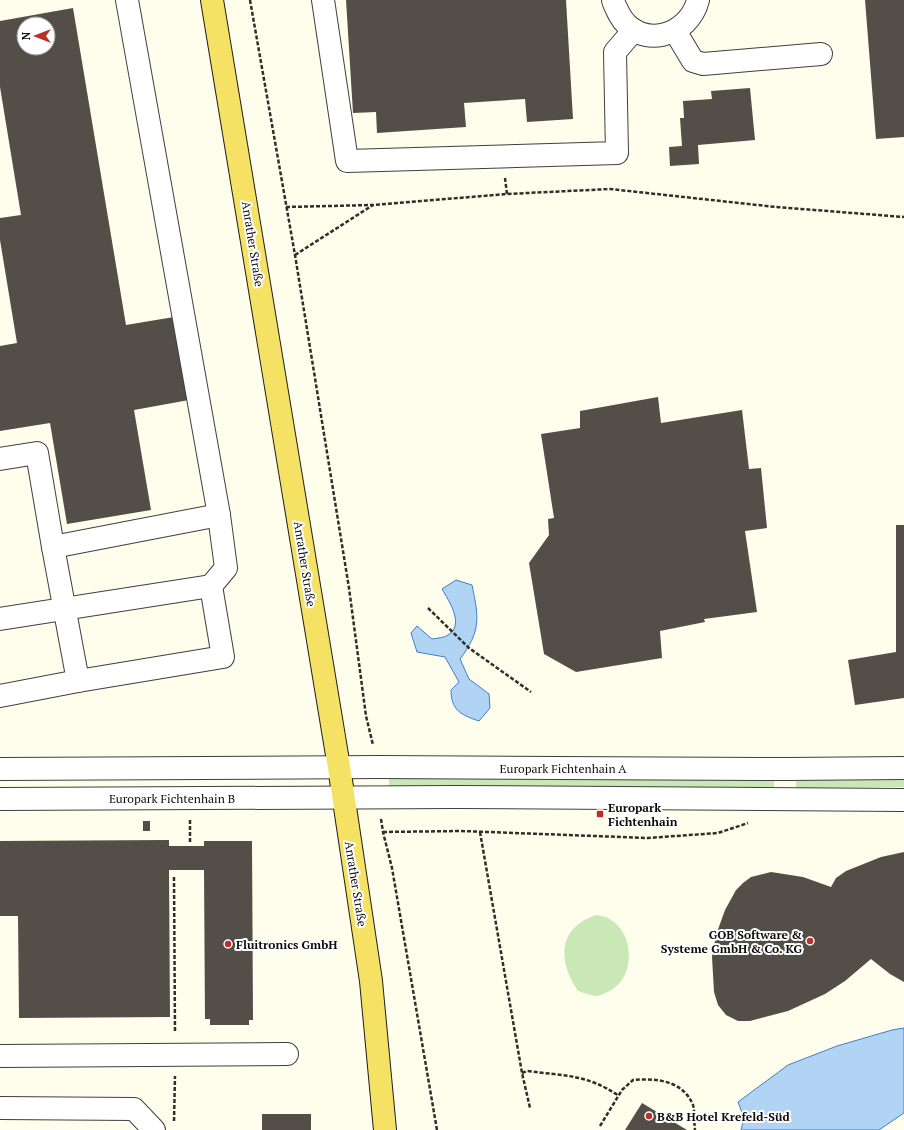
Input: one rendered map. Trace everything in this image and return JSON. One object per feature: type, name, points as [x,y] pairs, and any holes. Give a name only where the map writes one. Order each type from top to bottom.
[{"type":"main road","name":"Anrather Straße","points":[[212,0],[339,767],[371,982],[385,1130]]},
{"type":"street","points":[[0,619],[211,586],[226,568],[219,516],[127,0]]},
{"type":"street","points":[[323,0],[347,161],[617,153],[616,52],[634,30]]},
{"type":"street","points":[[613,0],[622,20],[634,30],[645,34],[660,36],[675,31],[690,19],[698,0]]},
{"type":"street","points":[[675,31],[693,61],[703,64],[821,54]]},
{"type":"street","points":[[0,459],[37,453],[64,610],[78,681]]},
{"type":"street","points":[[53,547],[219,516]]},
{"type":"street","points":[[0,696],[78,681],[223,657],[211,586]]},
{"type":"street","points":[[0,769],[339,767]]},
{"type":"street","name":"Europark Fichtenhain A","points":[[339,767],[787,769],[904,768]]},
{"type":"street","points":[[786,800],[787,769]]},
{"type":"street","name":"Europark Fichtenhain B","points":[[0,798],[343,798]]},
{"type":"street","points":[[343,798],[904,800]]},
{"type":"street","points":[[0,1056],[287,1054]]},
{"type":"street","points":[[0,1108],[134,1109],[154,1130]]},
{"type":"path","points":[[250,0],[295,255],[350,588],[366,716],[379,767]]},
{"type":"path","points":[[286,207],[373,205],[507,194],[610,189],[776,207],[904,217]]},
{"type":"path","points":[[295,255],[373,205]]},
{"type":"path","points":[[428,608],[469,648],[531,692]]},
{"type":"path","points":[[379,797],[383,832],[392,868],[437,1130]]},
{"type":"path","points":[[383,832],[480,832],[648,838],[718,833],[752,821]]},
{"type":"path","points":[[480,832],[522,1073],[530,1108]]},
{"type":"path","points":[[174,877],[174,1122]]},
{"type":"path","points":[[522,1073],[527,1071],[582,1078],[603,1085],[619,1096]]},
{"type":"path","points":[[600,1126],[619,1096],[633,1080],[653,1078],[673,1084],[684,1092],[693,1105],[694,1130]]},
{"type":"green space","points":[[389,778],[774,778],[774,787],[389,789]]},
{"type":"green space","points":[[904,778],[904,787],[796,788],[796,779]]},
{"type":"green space","points":[[596,915],[609,919],[619,927],[625,938],[629,951],[628,964],[624,976],[617,986],[596,996],[578,991],[571,980],[565,957],[565,947],[568,937],[574,928],[583,921]]},
{"type":"water","points":[[456,580],[472,585],[476,607],[477,616],[475,632],[467,649],[460,659],[469,679],[489,694],[490,708],[479,721],[462,714],[455,707],[451,697],[451,690],[459,682],[445,657],[417,652],[411,633],[417,626],[432,639],[445,637],[453,631],[455,625],[454,613],[442,589]]},
{"type":"water","points":[[904,1028],[904,1113],[879,1130],[741,1130],[744,1118],[738,1102],[788,1065],[837,1046]]},
{"type":"building","points":[[346,0],[566,0],[573,119],[527,122],[525,99],[464,103],[466,127],[377,133],[376,112],[353,113]]},
{"type":"building","points":[[865,0],[904,0],[904,137],[876,139]]},
{"type":"building","points":[[73,8],[126,325],[174,317],[189,400],[134,410],[151,510],[67,524],[50,423],[0,431],[0,346],[17,343],[0,240],[0,218],[21,215],[0,87],[0,21],[16,18],[16,56],[56,56],[56,16],[28,16]]},
{"type":"building","points":[[750,88],[755,140],[698,145],[699,164],[670,166],[669,147],[682,146],[680,118],[684,118],[683,101],[712,99],[711,91]]},
{"type":"building","points":[[658,397],[661,423],[742,410],[749,469],[761,468],[767,528],[745,531],[757,612],[704,619],[705,622],[660,631],[662,658],[576,672],[544,654],[529,563],[549,535],[548,519],[554,518],[541,434],[580,428],[580,411]]},
{"type":"building","points":[[896,525],[904,525],[904,698],[855,705],[848,660],[896,652]]},
{"type":"building","points":[[143,821],[150,821],[150,831],[143,831]]},
{"type":"building","points":[[169,840],[169,846],[204,846],[204,841],[252,841],[253,1020],[249,1020],[249,1025],[210,1025],[210,1019],[205,1019],[204,870],[169,870],[170,1017],[19,1018],[18,916],[0,916],[0,841]]},
{"type":"building","name":"GOB Software & Systeme GmbH & Co. KG","points":[[904,852],[904,982],[890,974],[871,959],[845,981],[825,994],[788,1011],[750,1021],[738,1021],[726,1015],[718,1005],[714,992],[712,957],[716,935],[725,910],[736,890],[743,883],[751,877],[771,872],[803,877],[831,887],[836,878],[846,871],[881,857]]},
{"type":"building","name":"B&B Hotel Krefeld-Süd","points":[[642,1103],[687,1130],[625,1130]]},
{"type":"building","points":[[262,1114],[311,1114],[311,1130],[262,1130]]},
{"type":"place","name":"Europark Fichtenhain","points":[[600,814]]},
{"type":"place","name":"GOB Software & Systeme GmbH & Co. KG","points":[[810,941]]},
{"type":"place","name":"Fluitronics GmbH","points":[[228,944]]},
{"type":"place","name":"B&B Hotel Krefeld-Süd","points":[[649,1116]]}]
